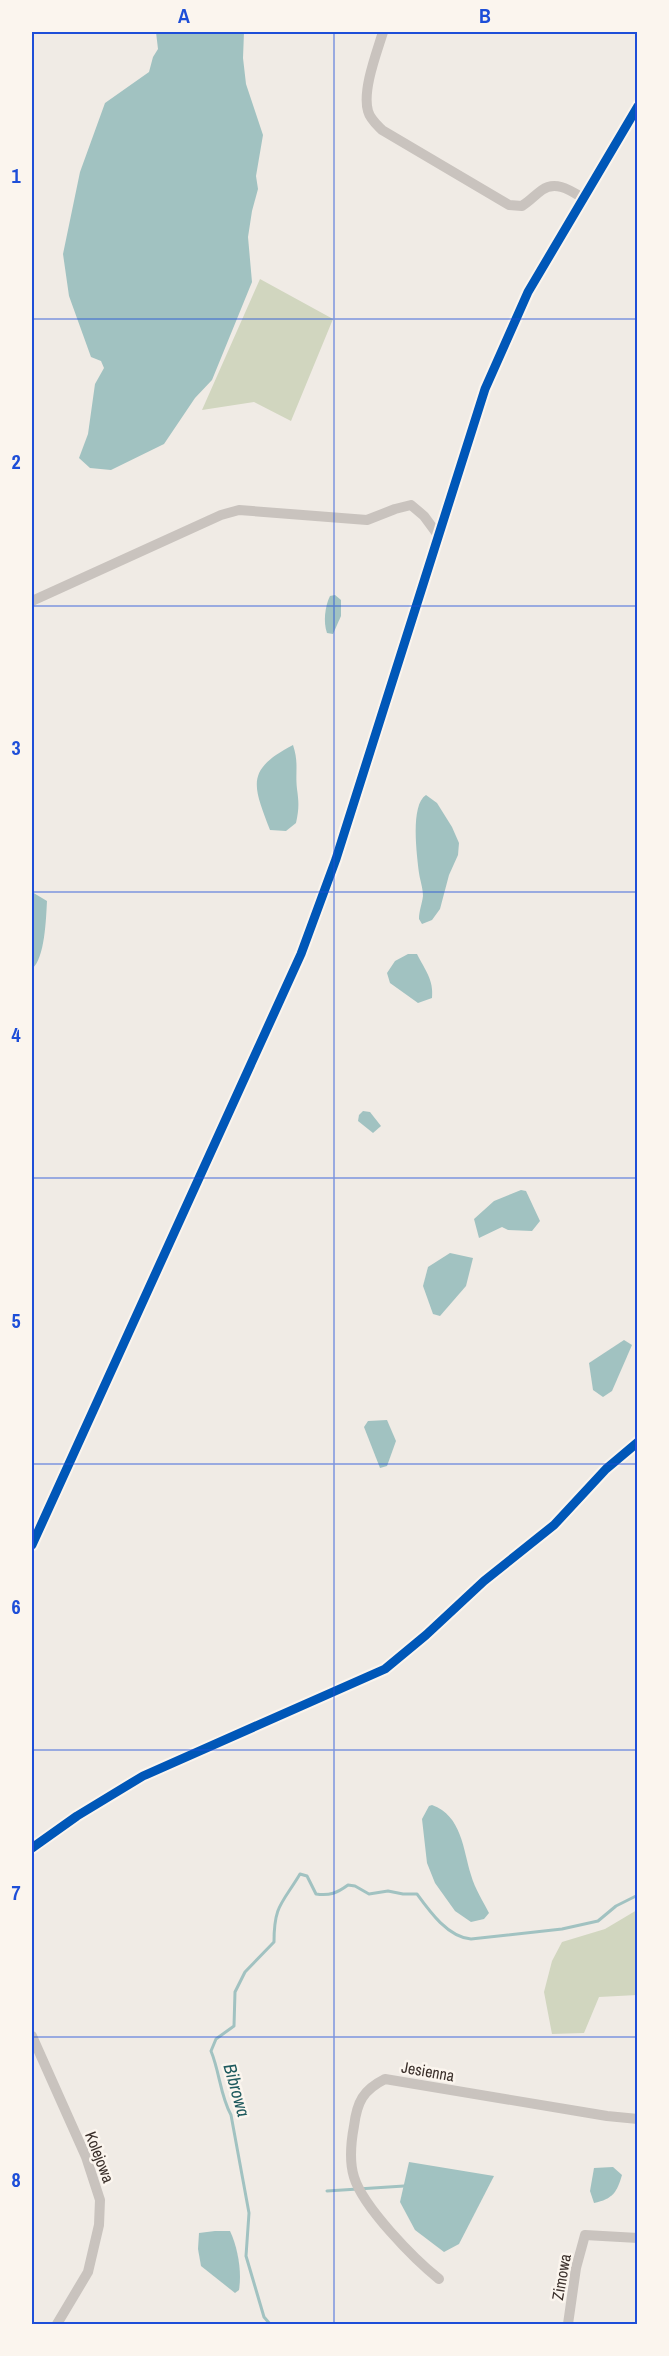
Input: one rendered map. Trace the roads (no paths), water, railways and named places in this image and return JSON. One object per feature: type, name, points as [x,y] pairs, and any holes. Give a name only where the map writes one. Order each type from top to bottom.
[{"type":"street","points":[[383,32],[367,94],[368,111],[382,130],[509,205],[522,206],[542,190],[554,186],[563,187],[584,198]]},
{"type":"street","points":[[32,1545],[301,954],[336,859],[484,389],[528,292],[638,106]]},
{"type":"street","points":[[32,601],[221,515],[239,510],[367,520],[395,508],[411,505],[424,516],[438,535]]},
{"type":"street","points":[[32,1848],[77,1816],[143,1776],[385,1669],[417,1643],[484,1581],[554,1525],[606,1469],[638,1442]]},
{"type":"street","name":"Kolejowa","points":[[32,2036],[86,2157],[100,2200],[99,2225],[88,2272],[57,2325]]},
{"type":"street","name":"Jesienna","points":[[440,2279],[406,2248],[359,2191],[353,2174],[351,2144],[356,2107],[370,2086],[385,2079],[607,2116],[638,2118]]},
{"type":"street","name":"Zimowa","points":[[568,2325],[576,2268],[585,2235],[638,2238]]},
{"type":"water","points":[[156,32],[244,32],[243,58],[246,84],[263,135],[256,176],[258,189],[248,237],[252,282],[212,380],[195,398],[164,444],[111,470],[90,468],[79,458],[88,434],[95,384],[104,368],[101,361],[91,357],[69,296],[63,254],[80,172],[105,103],[149,72],[158,49]]},
{"type":"water","points":[[335,595],[341,600],[341,616],[333,634],[327,633],[325,614],[330,596]]},
{"type":"water","points":[[293,745],[298,802],[296,823],[286,831],[270,830],[257,790],[257,780],[267,762]]},
{"type":"water","points":[[426,795],[437,803],[459,843],[458,855],[449,875],[440,909],[432,920],[422,924],[419,913],[423,893],[417,855],[416,819],[421,800]]},
{"type":"water","points":[[32,892],[47,901],[42,947],[40,956],[32,969]]},
{"type":"water","points":[[408,954],[417,954],[426,970],[430,980],[432,998],[418,1003],[390,983],[387,973],[395,961]]},
{"type":"water","points":[[363,1111],[370,1112],[381,1126],[373,1133],[358,1121]]},
{"type":"water","points":[[521,1190],[526,1191],[540,1221],[532,1231],[508,1230],[502,1227],[479,1238],[474,1219],[494,1201]]},
{"type":"water","points":[[450,1253],[473,1258],[466,1286],[440,1316],[433,1314],[423,1286],[428,1267]]},
{"type":"water","points":[[624,1340],[632,1345],[612,1391],[603,1397],[593,1390],[589,1363]]},
{"type":"water","points":[[387,1420],[396,1441],[387,1466],[380,1468],[364,1427],[368,1421]]},
{"type":"water","points":[[432,1805],[450,1817],[460,1834],[473,1880],[489,1913],[484,1919],[471,1922],[455,1911],[435,1883],[427,1863],[422,1819],[429,1806]]},
{"type":"water","points":[[409,2162],[494,2176],[459,2244],[444,2252],[415,2230],[400,2202]]},
{"type":"water","points":[[613,2167],[622,2175],[616,2190],[610,2197],[594,2203],[590,2191],[594,2168]]},
{"type":"water","points":[[230,2231],[235,2245],[240,2276],[239,2290],[235,2293],[201,2266],[198,2249],[199,2233]]},
{"type":"waterway","name":"Bibrowa","points":[[270,2324],[264,2317],[246,2256],[249,2213],[231,2115],[224,2100],[211,2051],[216,2039],[234,2026],[235,1992],[245,1972],[274,1942],[277,1912],[300,1874],[307,1876],[316,1894],[333,1893],[348,1885],[355,1886],[369,1894],[388,1891],[417,1894],[447,1929],[471,1939],[562,1929],[598,1921],[616,1906],[638,1895]]},
{"type":"waterway","points":[[327,2191],[404,2186]]}]
